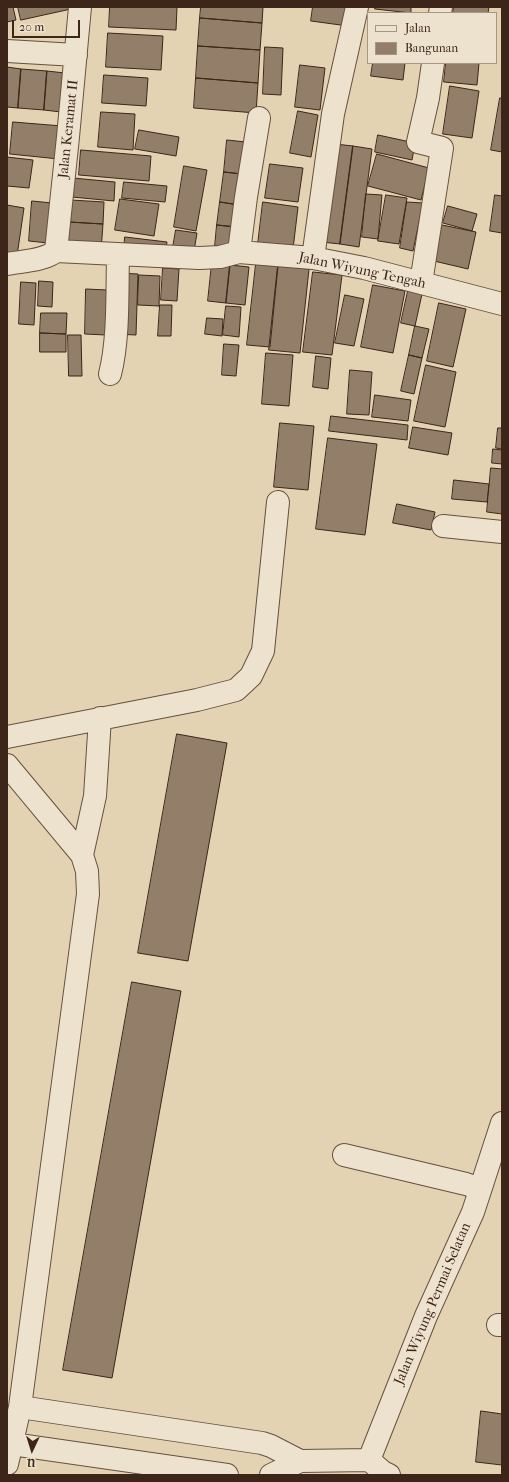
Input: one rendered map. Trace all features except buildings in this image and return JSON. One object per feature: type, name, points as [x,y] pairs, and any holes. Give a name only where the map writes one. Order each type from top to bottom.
[{"type":"street","name":"Jalan Keramat II","points":[[56,251],[80,7]]},
{"type":"street","points":[[312,258],[334,114],[357,7]]},
{"type":"street","points":[[7,51],[76,55]]},
{"type":"street","points":[[421,283],[442,148],[418,142],[428,98],[433,64]]},
{"type":"street","points":[[239,252],[259,118]]},
{"type":"street","name":"Jalan Wiyung Tengah","points":[[7,264],[45,257],[56,251],[199,258],[239,252],[312,258],[364,268],[502,304]]},
{"type":"street","points":[[110,374],[115,340],[118,255]]},
{"type":"street","points":[[7,737],[197,700],[236,690],[251,676],[263,651],[278,502]]},
{"type":"street","points":[[443,526],[502,532]]},
{"type":"street","points":[[82,855],[95,796],[100,718]]},
{"type":"street","points":[[7,765],[82,855],[87,871],[88,894],[20,1407],[10,1454],[227,1475]]},
{"type":"street","name":"Jalan Wiyung Permai Selatan","points":[[369,1460],[426,1316],[473,1212],[502,1123]]},
{"type":"street","points":[[344,1155],[466,1184],[480,1189]]},
{"type":"street","points":[[20,1407],[262,1443],[300,1461]]},
{"type":"street","points":[[270,1475],[300,1461],[369,1460],[389,1475]]}]
